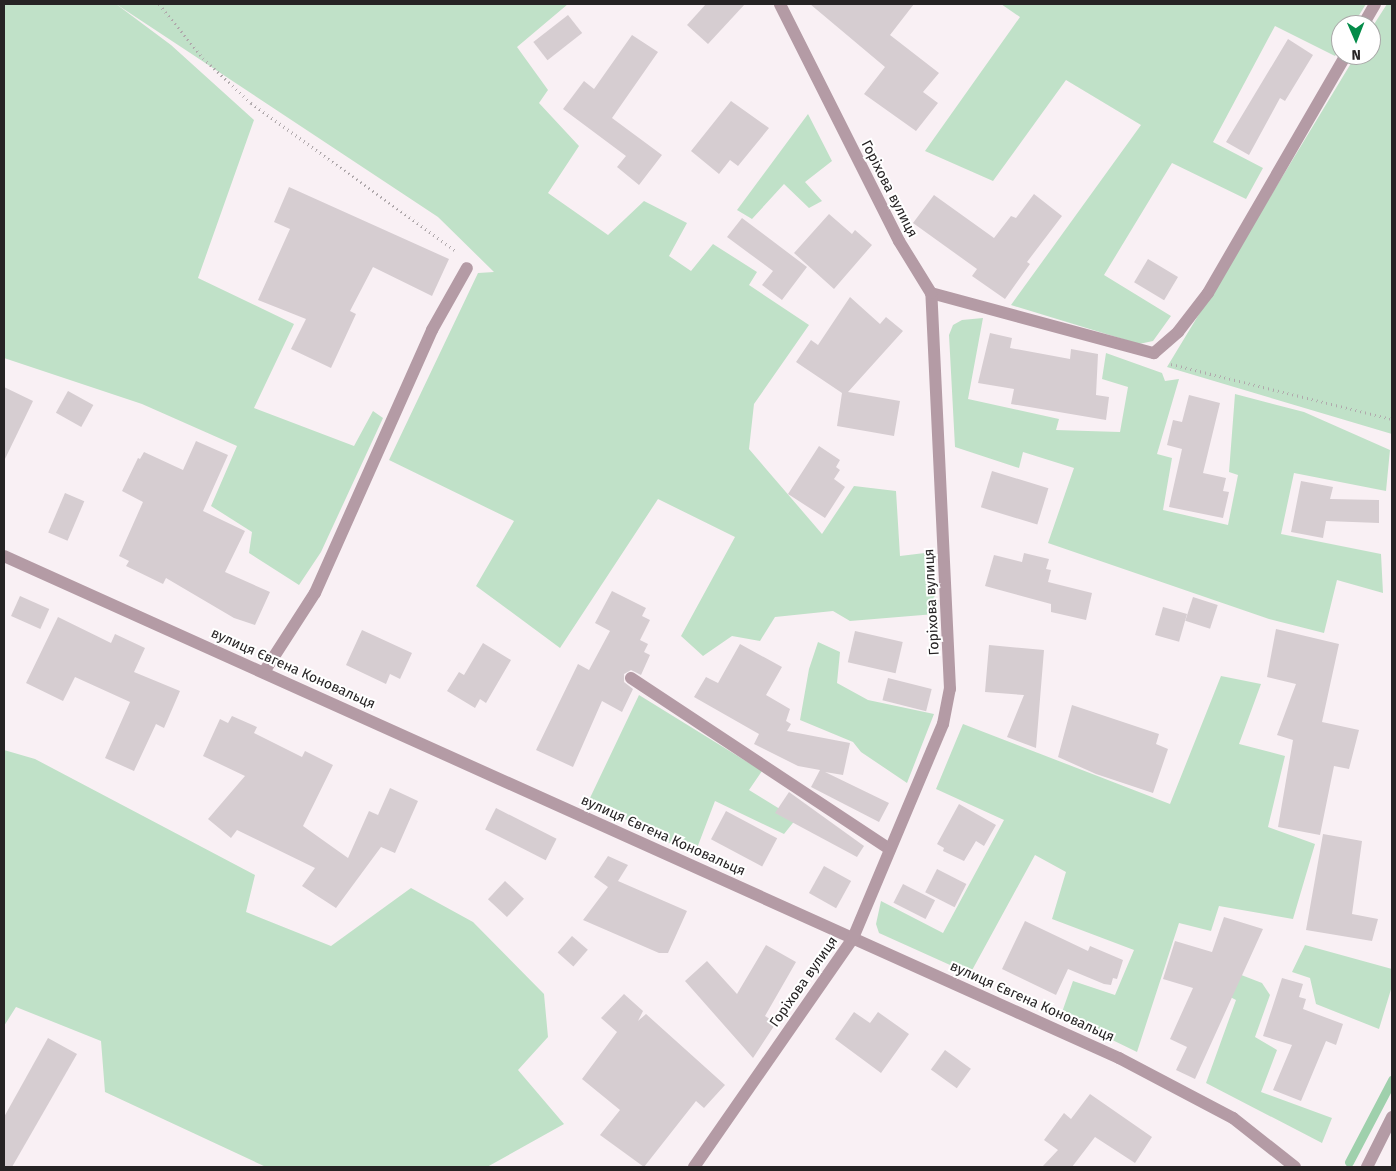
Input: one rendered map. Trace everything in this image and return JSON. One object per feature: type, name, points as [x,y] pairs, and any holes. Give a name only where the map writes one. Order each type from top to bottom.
[{"type":"street","name":"Горіхова вулиця","points":[[694,1167],[853,938],[943,724],[950,688],[931,293],[894,232],[780,4]]},
{"type":"street","points":[[1369,15],[1375,4]]},
{"type":"street","points":[[931,293],[1154,354],[1178,332],[1208,293],[1340,65]]},
{"type":"street","points":[[264,672],[314,593],[432,330],[467,268]]},
{"type":"street","name":"вулиця Євгена Коновальця","points":[[4,556],[1119,1058],[1233,1118],[1295,1167]]},
{"type":"street","points":[[631,678],[889,849]]},
{"type":"street","points":[[1367,1167],[1392,1117]]},
{"type":"path","points":[[159,4],[203,58],[251,103],[462,255],[467,268]]},
{"type":"path","points":[[1154,354],[1172,365],[1392,419]]},
{"type":"green space","points":[[4,4],[116,4],[171,45],[254,120],[198,278],[294,324],[254,408],[354,446],[373,411],[383,418],[321,552],[299,585],[249,553],[252,532],[211,506],[237,446],[142,404],[4,358]]},
{"type":"green space","points":[[116,4],[568,4],[517,47],[548,90],[539,103],[579,146],[548,193],[608,235],[644,201],[687,223],[669,256],[691,271],[713,244],[757,272],[749,285],[809,325],[754,404],[749,449],[822,534],[854,486],[896,491],[900,556],[933,552],[935,614],[850,621],[833,611],[775,617],[760,641],[732,636],[703,656],[681,636],[735,537],[658,499],[560,648],[476,586],[514,521],[389,460],[478,273],[494,272],[438,217]]},
{"type":"green space","points":[[1001,4],[1366,4],[1359,15],[1331,15],[1331,54],[1275,26],[1213,142],[1263,168],[1246,199],[1172,163],[1104,275],[1171,316],[1153,341],[1139,344],[1011,305],[1141,125],[1066,80],[993,181],[925,151],[1020,17]]},
{"type":"green space","points":[[1387,4],[1392,4],[1392,434],[1167,367],[1350,65],[1381,65],[1380,15]]},
{"type":"green space","points":[[808,114],[832,161],[805,182],[822,201],[809,208],[784,184],[752,219],[737,210]]},
{"type":"green space","points":[[983,318],[968,399],[1059,419],[1056,430],[1120,432],[1128,387],[1102,379],[1106,353],[1162,373],[1165,381],[1179,379],[1157,454],[1172,458],[1163,510],[1228,525],[1238,475],[1229,472],[1235,394],[1304,412],[1390,450],[1386,491],[1294,473],[1281,534],[1381,554],[1383,593],[1337,580],[1324,633],[1269,619],[1048,543],[1074,468],[1023,452],[1019,468],[955,447],[949,335],[953,325],[962,320]]},
{"type":"green space","points":[[818,642],[840,652],[837,683],[868,700],[934,714],[907,783],[861,752],[853,742],[800,720],[809,669]]},
{"type":"green space","points":[[1221,676],[1261,684],[1239,744],[1285,756],[1268,827],[1315,844],[1293,919],[1219,906],[1211,931],[1179,923],[1137,1052],[1061,1015],[1073,981],[1115,995],[1134,950],[1052,919],[1066,872],[1035,855],[970,974],[879,933],[876,924],[881,901],[943,933],[1004,820],[936,789],[963,724],[1170,804]]},
{"type":"green space","points":[[639,695],[762,771],[749,790],[796,819],[784,834],[715,801],[694,856],[589,800]]},
{"type":"green space","points":[[4,750],[35,759],[255,875],[246,912],[331,946],[411,888],[473,922],[544,994],[548,1037],[518,1070],[564,1124],[487,1167],[266,1167],[105,1092],[101,1041],[16,1007],[4,1026]]},
{"type":"green space","points":[[1305,945],[1392,969],[1392,986],[1379,1029],[1316,1004],[1310,978],[1292,972]]},
{"type":"green space","points":[[1218,966],[1262,983],[1270,995],[1255,1037],[1277,1050],[1261,1092],[1332,1118],[1322,1143],[1206,1083],[1236,1000],[1209,986]]},
{"type":"building","points":[[706,4],[745,4],[708,44],[687,25]]},
{"type":"building","points":[[810,4],[914,4],[890,35],[939,73],[923,92],[938,103],[916,131],[864,94],[885,67]]},
{"type":"building","points":[[568,15],[582,33],[547,60],[533,42]]},
{"type":"building","points":[[632,35],[658,52],[612,118],[662,155],[639,185],[617,167],[626,156],[563,109],[584,81],[594,89]]},
{"type":"building","points":[[1288,39],[1313,55],[1285,101],[1280,98],[1249,155],[1226,142]]},
{"type":"building","points":[[731,101],[769,128],[738,166],[730,160],[719,174],[691,151]]},
{"type":"building","points":[[289,187],[449,259],[432,296],[373,267],[350,311],[356,314],[331,368],[291,349],[306,319],[258,300],[290,229],[274,222]]},
{"type":"building","points":[[1034,194],[1062,216],[1027,262],[1030,264],[1005,299],[972,276],[977,269],[913,223],[934,195],[994,238],[1011,216],[1016,218]]},
{"type":"building","points":[[829,214],[852,234],[855,230],[872,245],[834,289],[794,253]]},
{"type":"building","points":[[742,218],[807,267],[782,300],[762,285],[773,271],[727,237]]},
{"type":"building","points":[[1148,259],[1178,277],[1164,300],[1134,282]]},
{"type":"building","points":[[850,297],[880,324],[886,317],[903,331],[848,392],[900,401],[894,436],[837,426],[842,393],[796,362],[811,340],[818,345]]},
{"type":"building","points":[[990,333],[1012,338],[1010,348],[1070,359],[1071,349],[1098,354],[1096,395],[1109,397],[1106,420],[1011,404],[1014,389],[978,383]]},
{"type":"building","points":[[4,387],[33,401],[4,461]]},
{"type":"building","points":[[68,391],[93,405],[81,427],[56,413]]},
{"type":"building","points":[[1189,395],[1220,403],[1203,473],[1226,478],[1223,491],[1229,492],[1223,518],[1169,507],[1182,449],[1167,445],[1173,420],[1182,422]]},
{"type":"building","points":[[196,441],[228,455],[203,511],[245,531],[225,572],[270,592],[255,625],[234,618],[166,578],[163,584],[126,566],[129,561],[119,556],[143,502],[122,491],[138,458],[140,459],[144,452],[183,470]]},
{"type":"building","points":[[819,446],[840,460],[836,467],[840,470],[834,479],[845,487],[825,518],[788,494]]},
{"type":"building","points":[[992,471],[1048,488],[1037,525],[981,507]]},
{"type":"building","points":[[1301,481],[1333,487],[1330,499],[1379,500],[1379,523],[1326,521],[1323,538],[1291,532]]},
{"type":"building","points":[[65,493],[84,501],[68,541],[48,533]]},
{"type":"building","points":[[1024,553],[1049,559],[1046,569],[1051,570],[1048,582],[1092,593],[1086,620],[1051,612],[1051,604],[985,586],[994,555],[1022,562]]},
{"type":"building","points":[[612,591],[646,608],[642,616],[650,620],[640,640],[648,644],[644,652],[650,655],[641,675],[631,670],[624,674],[624,682],[633,689],[622,712],[602,701],[573,767],[536,750],[578,664],[589,670],[610,631],[595,623]]},
{"type":"building","points":[[20,596],[49,609],[40,629],[11,616]]},
{"type":"building","points":[[1193,597],[1218,605],[1210,629],[1185,621]]},
{"type":"building","points":[[1163,607],[1187,614],[1179,642],[1155,635]]},
{"type":"building","points":[[58,617],[111,643],[115,634],[145,648],[134,672],[180,691],[164,728],[156,724],[134,771],[105,758],[130,702],[75,677],[63,701],[26,683]]},
{"type":"building","points":[[1276,629],[1339,644],[1322,722],[1359,730],[1349,769],[1334,766],[1320,835],[1278,827],[1293,740],[1277,735],[1296,684],[1267,677]]},
{"type":"building","points":[[362,630],[412,653],[400,679],[390,674],[386,684],[346,665]]},
{"type":"building","points":[[855,631],[903,642],[896,673],[848,662]]},
{"type":"building","points":[[483,643],[511,660],[486,703],[480,699],[475,708],[447,691],[459,672],[464,675]]},
{"type":"building","points":[[740,644],[782,667],[766,695],[790,709],[786,721],[791,724],[787,731],[850,743],[843,775],[825,772],[889,803],[879,822],[811,787],[820,770],[798,766],[754,744],[759,734],[694,697],[706,677],[718,683]]},
{"type":"building","points":[[989,645],[1044,650],[1036,748],[1007,737],[1024,695],[985,692]]},
{"type":"building","points":[[888,678],[932,689],[926,711],[882,700]]},
{"type":"building","points":[[1072,705],[1159,734],[1156,744],[1168,749],[1153,793],[1096,774],[1058,757]]},
{"type":"building","points":[[232,716],[257,727],[254,733],[302,757],[305,751],[333,765],[303,826],[348,858],[369,811],[378,815],[390,788],[418,801],[395,853],[381,847],[336,908],[302,886],[315,868],[237,830],[231,838],[208,819],[245,776],[203,756],[220,719],[228,723]]},
{"type":"building","points":[[789,792],[864,846],[857,857],[775,813]]},
{"type":"building","points":[[959,804],[996,825],[984,846],[976,841],[964,861],[943,851],[944,848],[937,844]]},
{"type":"building","points":[[496,808],[557,839],[546,860],[485,829]]},
{"type":"building","points":[[726,811],[777,838],[762,866],[711,839]]},
{"type":"building","points":[[1323,834],[1362,841],[1352,914],[1378,919],[1372,941],[1306,930]]},
{"type":"building","points":[[608,856],[628,865],[618,881],[687,911],[668,953],[659,953],[583,920],[608,887],[594,877]]},
{"type":"building","points":[[824,866],[851,881],[836,908],[809,893]]},
{"type":"building","points":[[937,869],[966,884],[955,907],[925,892]]},
{"type":"building","points":[[505,881],[524,899],[507,917],[488,899]]},
{"type":"building","points":[[903,884],[935,900],[926,919],[893,903]]},
{"type":"building","points":[[1224,917],[1263,929],[1195,1079],[1176,1070],[1187,1047],[1170,1039],[1193,988],[1163,979],[1175,941],[1212,952]]},
{"type":"building","points":[[1025,921],[1088,951],[1090,946],[1123,960],[1117,979],[1113,978],[1111,985],[1104,984],[1068,969],[1056,995],[1002,969]]},
{"type":"building","points":[[572,936],[588,950],[573,966],[558,953]]},
{"type":"building","points":[[766,945],[796,962],[765,1016],[776,1023],[753,1058],[685,981],[707,961],[737,994]]},
{"type":"building","points":[[1282,978],[1303,984],[1299,997],[1306,999],[1303,1009],[1343,1024],[1336,1045],[1326,1041],[1301,1101],[1273,1090],[1292,1045],[1263,1036]]},
{"type":"building","points":[[624,994],[643,1011],[638,1021],[646,1014],[725,1085],[704,1108],[696,1101],[644,1167],[600,1135],[620,1110],[582,1079],[617,1032],[601,1018]]},
{"type":"building","points":[[854,1012],[870,1023],[878,1012],[909,1034],[881,1073],[835,1039]]},
{"type":"building","points":[[48,1038],[77,1054],[12,1167],[4,1167],[4,1117]]},
{"type":"building","points":[[945,1050],[971,1069],[957,1088],[931,1069]]},
{"type":"building","points":[[1090,1094],[1152,1137],[1135,1163],[1095,1137],[1072,1167],[1042,1167],[1058,1150],[1044,1140],[1064,1113],[1071,1119]]},
{"type":"waterway","points":[[1349,1162],[1392,1080]]}]
